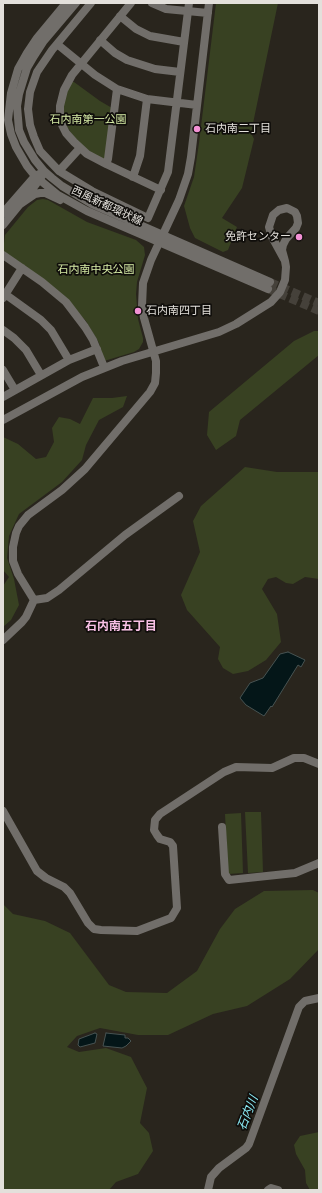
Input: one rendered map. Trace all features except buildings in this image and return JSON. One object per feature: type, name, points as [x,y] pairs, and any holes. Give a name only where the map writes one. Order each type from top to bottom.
[{"type":"street","name":"西風新都環状線","points":[[66,3],[26,53],[18,69],[11,93],[8,120],[11,134],[21,157],[37,178],[58,195],[86,211],[159,243],[269,286],[162,234],[92,204],[62,186],[44,171],[29,152],[19,130],[17,106],[18,94],[27,68],[34,56],[43,42],[76,3]]},
{"type":"street","points":[[91,3],[57,44],[37,72],[30,92],[28,109],[30,125],[40,150],[59,171],[92,191],[148,218],[168,172],[188,7]]},
{"type":"street","points":[[131,3],[81,63],[64,90],[60,106],[60,116],[66,133],[80,148],[106,164],[161,190]]},
{"type":"street","points":[[152,3],[166,9],[188,7],[208,13]]},
{"type":"street","points":[[34,600],[18,574],[13,561],[14,539],[19,526],[28,515],[62,490],[85,469],[150,392],[156,378],[156,361],[144,318],[142,294],[146,272],[188,174],[209,3]]},
{"type":"street","points":[[120,16],[136,29],[150,36],[184,42]]},
{"type":"street","points":[[100,40],[115,53],[127,60],[155,69],[180,72]]},
{"type":"street","points":[[57,44],[95,75],[117,89],[147,99],[197,104]]},
{"type":"street","points":[[106,164],[108,159],[117,89]]},
{"type":"street","points":[[133,177],[140,156],[147,99]]},
{"type":"street","points":[[59,171],[80,148]]},
{"type":"street","points":[[3,214],[44,171]]},
{"type":"street","points":[[3,225],[19,205],[37,178]]},
{"type":"street","points":[[19,205],[35,194],[45,193],[70,206],[86,211]]},
{"type":"street","points":[[3,420],[62,387],[104,368],[219,332],[236,324],[271,302],[280,292],[285,280],[286,268],[283,245],[298,223],[297,216],[294,212],[287,208],[279,210],[273,215],[269,227],[272,237],[284,259]]},
{"type":"street","points":[[3,255],[66,302],[85,327],[97,349],[104,368]]},
{"type":"street","points":[[22,268],[4,296],[41,320],[51,330],[69,360]]},
{"type":"street","points":[[3,330],[26,350],[41,375]]},
{"type":"street","points":[[3,397],[69,360],[97,349]]},
{"type":"street","points":[[3,370],[15,390]]},
{"type":"street","points":[[34,600],[47,598],[59,590],[125,535],[179,496]]},
{"type":"street","points":[[3,640],[22,622],[34,600]]},
{"type":"street","points":[[3,811],[38,871],[46,878],[64,887],[70,893],[88,923],[94,929],[137,931],[171,918],[177,908],[178,902],[174,850],[170,842],[160,839],[154,830],[155,820],[160,814],[224,772],[236,767],[272,768],[294,758],[304,758],[319,764]]},
{"type":"street","points":[[222,827],[225,874],[229,880],[295,873],[319,863]]},
{"type":"street","points":[[208,1190],[211,1177],[219,1168],[246,1148],[249,1144],[299,1007],[305,1001],[319,998]]},
{"type":"street","points":[[268,1190],[271,1188],[278,1190]]},
{"type":"green space","points":[[216,3],[278,3],[251,133],[254,139],[242,188],[222,218],[237,227],[228,250],[223,252],[195,238],[190,228],[184,206],[194,177]]},
{"type":"green space","name":"石内南第一公園","points":[[70,82],[74,82],[112,108],[105,158],[102,160],[76,140],[65,124],[62,107]]},
{"type":"green space","name":"石内南中央公園","points":[[37,200],[48,200],[87,222],[136,240],[144,247],[145,255],[137,282],[136,294],[138,319],[143,338],[143,342],[139,349],[134,352],[104,361],[99,343],[86,321],[73,307],[3,252],[5,235],[28,207]]},
{"type":"green space","points":[[314,331],[319,331],[319,355],[240,420],[236,436],[216,450],[207,435],[209,412],[294,341]]},
{"type":"green space","points":[[127,396],[123,407],[99,420],[86,445],[82,460],[62,482],[19,514],[9,536],[7,558],[14,579],[19,605],[11,620],[3,627],[3,586],[9,577],[3,570],[3,437],[18,444],[36,459],[46,457],[54,442],[52,428],[59,417],[70,419],[80,424],[93,398]]},
{"type":"green space","points":[[245,467],[277,472],[319,472],[319,579],[305,577],[293,584],[286,583],[276,577],[268,579],[262,589],[277,614],[281,642],[266,660],[248,671],[233,674],[223,668],[218,659],[220,647],[187,610],[181,595],[200,552],[193,521],[201,506]]},
{"type":"green space","points":[[245,812],[261,812],[263,872],[248,873]]},
{"type":"green space","points":[[241,813],[243,873],[228,874],[225,814]]},
{"type":"green space","points":[[313,890],[319,893],[319,949],[290,979],[247,1006],[213,1014],[168,1035],[138,1035],[100,1028],[77,1036],[67,1047],[79,1052],[106,1048],[131,1057],[147,1088],[140,1123],[149,1133],[153,1151],[138,1174],[116,1182],[109,1190],[3,1190],[3,904],[13,914],[45,921],[70,933],[109,985],[126,992],[167,993],[197,971],[220,929],[235,909],[264,891]]},
{"type":"green space","points":[[319,1132],[319,1190],[310,1190],[306,1183],[305,1170],[296,1154],[294,1145],[300,1136]]},
{"type":"shaded area","points":[[288,652],[305,660],[301,667],[298,665],[272,707],[271,706],[264,716],[246,705],[240,698],[250,683],[263,678],[280,654]]},
{"type":"shaded area","points":[[95,1033],[97,1034],[95,1043],[80,1047],[78,1045],[79,1039]]},
{"type":"shaded area","points":[[106,1033],[125,1035],[125,1038],[128,1038],[131,1041],[122,1048],[103,1046]]},
{"type":"tunnel","points":[[270,282],[319,303]]},
{"type":"tunnel","points":[[268,289],[319,311]]},
{"type":"place","name":"石内南二丁目","points":[[197,129]]},
{"type":"place","name":"免許センター","points":[[299,237]]},
{"type":"place","name":"石内南四丁目","points":[[138,311]]},
{"type":"district","name":"石内南五丁目","points":[[121,627]]},
{"type":"water label","name":"石内川","points":[[248,1113]]}]
